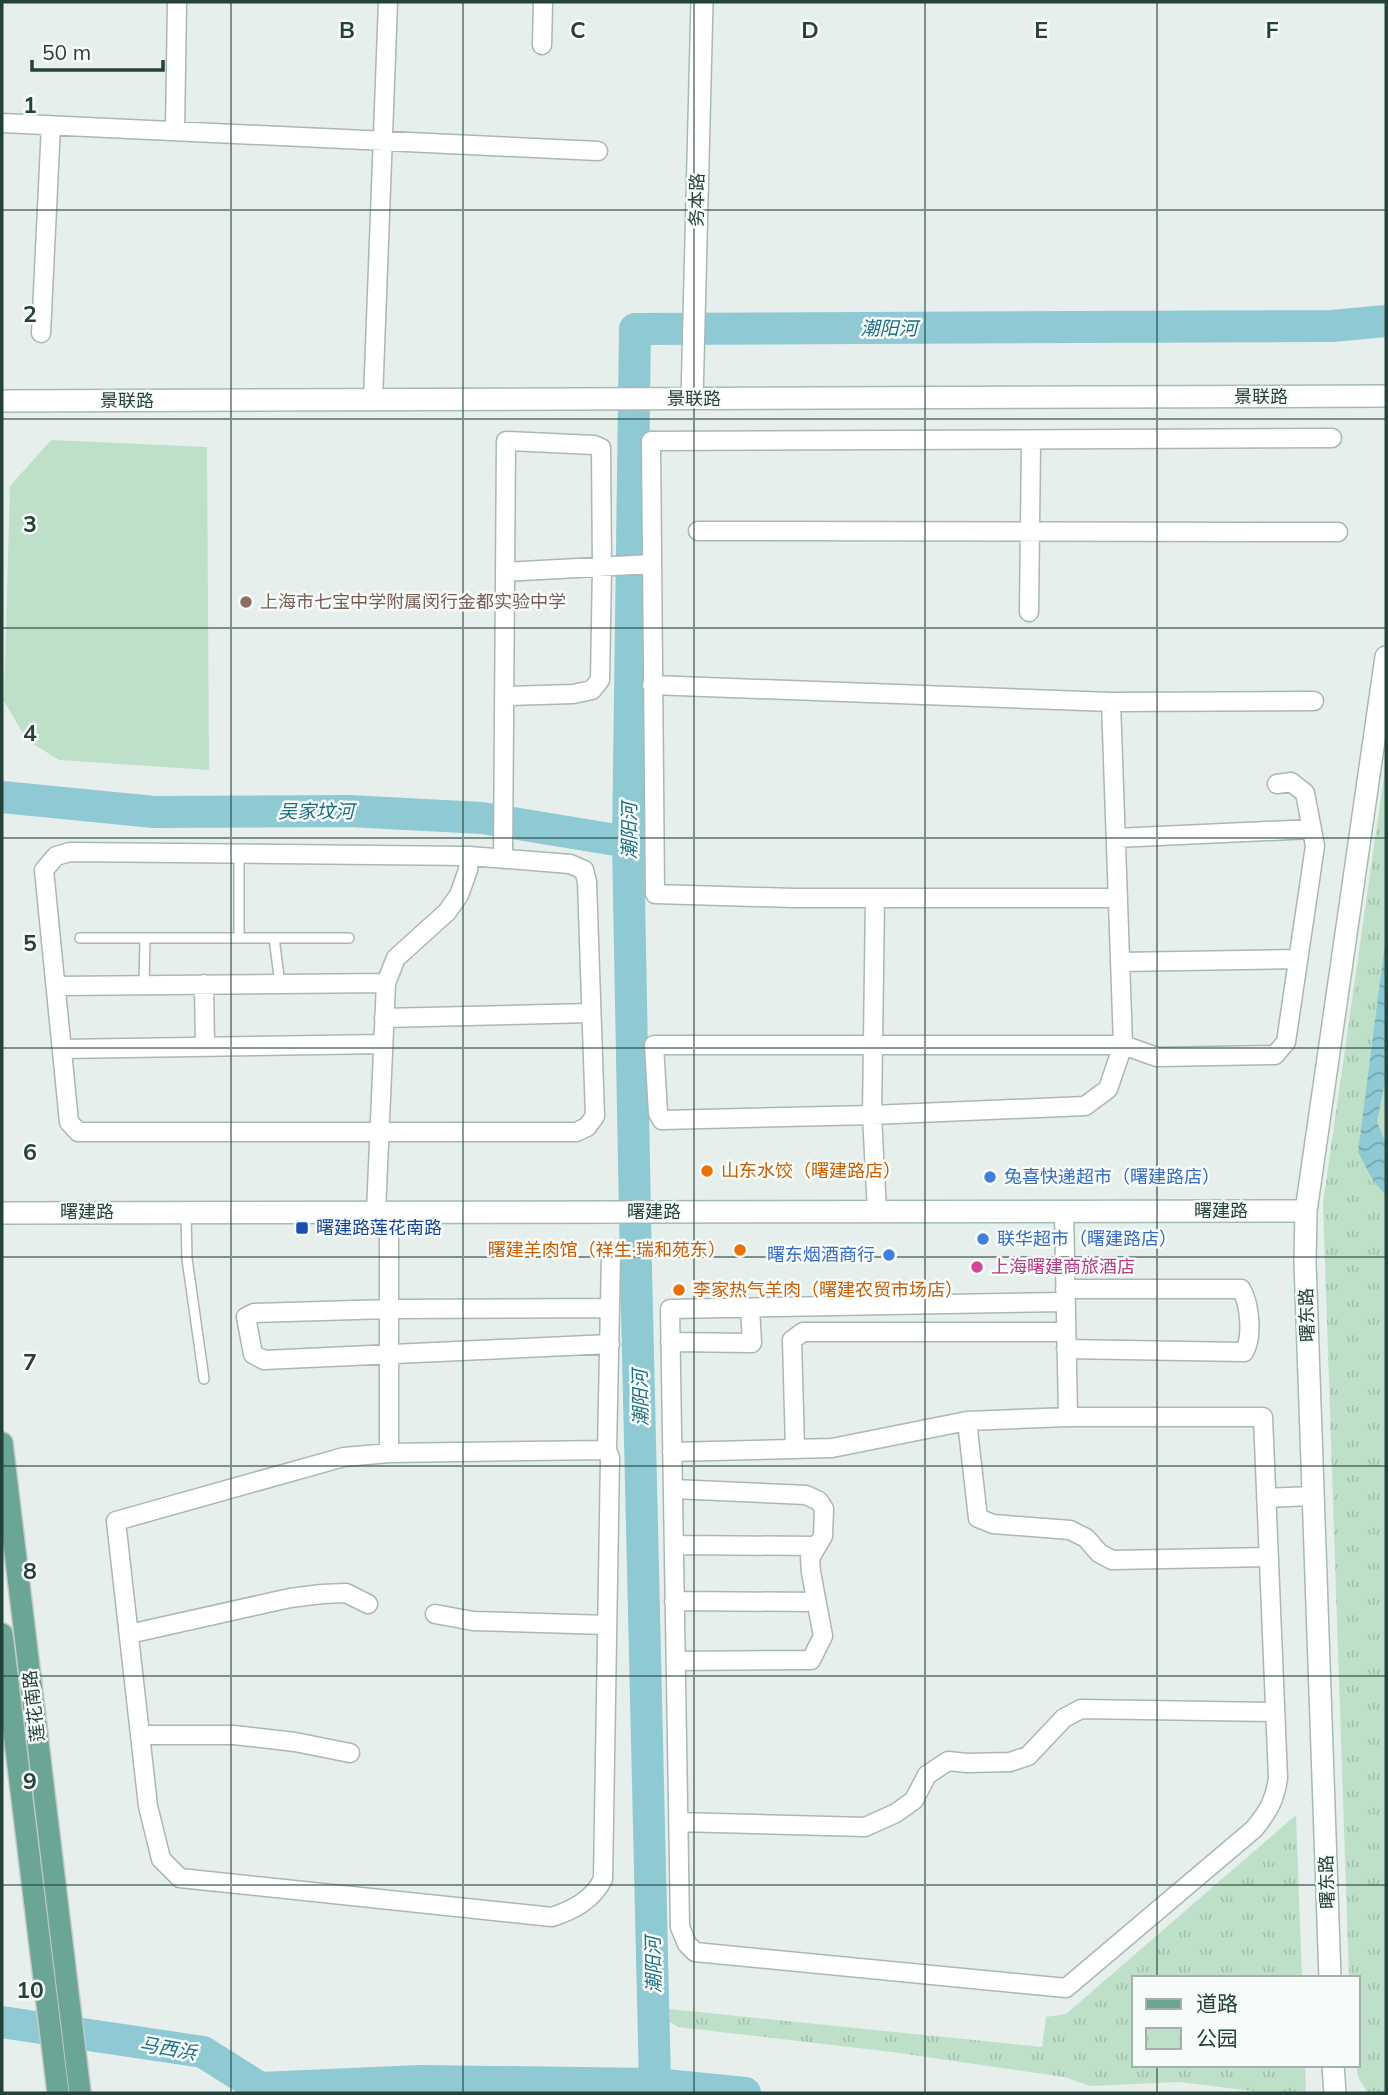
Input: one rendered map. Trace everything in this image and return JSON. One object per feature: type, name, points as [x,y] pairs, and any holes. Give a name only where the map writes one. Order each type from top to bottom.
[{"type":"main road","name":"莲花南路","points":[[2,1443],[80,2089]]},
{"type":"main road","name":"莲花南路","points":[[2,1634],[57,2087]]},
{"type":"street","points":[[176,131],[177,2]]},
{"type":"street","points":[[373,400],[388,2]]},
{"type":"street","points":[[542,45],[543,2]]},
{"type":"street","name":"务本路","points":[[692,399],[702,2]]},
{"type":"street","points":[[2,123],[598,151]]},
{"type":"street","points":[[41,333],[51,125]]},
{"type":"street","name":"景联路","points":[[2,401],[1386,396]]},
{"type":"street","points":[[1118,898],[678,897],[654,894],[651,441],[1332,438]]},
{"type":"street","points":[[1029,612],[1031,440]]},
{"type":"street","points":[[503,859],[503,806],[506,441],[594,445],[601,448],[605,567],[600,680],[592,690],[573,694],[504,696]]},
{"type":"street","points":[[698,531],[1338,532]]},
{"type":"street","points":[[505,572],[652,564]]},
{"type":"street","name":"曙东路","points":[[1330,1976],[1305,1262],[1306,1211],[1386,657]]},
{"type":"street","points":[[652,685],[1111,702],[1314,701]]},
{"type":"street","points":[[1111,702],[1124,1045],[1108,1089],[1085,1106],[662,1120],[658,1113],[654,1045],[1124,1045],[1157,1057],[1275,1055],[1286,1042],[1315,846],[1305,793],[1292,782],[1277,784]]},
{"type":"street","points":[[1116,838],[1312,829]]},
{"type":"street","points":[[70,852],[469,856],[570,864],[584,870],[587,882],[595,1116],[587,1128],[576,1132],[78,1132],[69,1122],[44,870],[56,856],[70,852]]},
{"type":"street","points":[[389,1453],[389,1309],[379,1132],[386,982],[396,958],[447,912],[459,895],[468,870],[469,856]]},
{"type":"street","points":[[875,898],[872,1115],[877,1212]]},
{"type":"street","points":[[1120,962],[1298,959]]},
{"type":"street","points":[[56,986],[386,982]]},
{"type":"street","points":[[204,984],[205,1046]]},
{"type":"street","points":[[384,1017],[591,1013]]},
{"type":"street","points":[[62,1049],[383,1044]]},
{"type":"street","points":[[1063,1211],[1068,1417]]},
{"type":"street","name":"曙建路","points":[[2,1213],[1306,1211]]},
{"type":"street","points":[[607,1450],[389,1453],[344,1457],[116,1521],[148,1806],[161,1859],[180,1878],[552,1917],[571,1910],[597,1892],[603,1879],[611,1256]]},
{"type":"street","points":[[672,1452],[832,1448],[967,1421],[1068,1417],[1263,1417],[1278,1777],[1276,1796],[1268,1812],[1254,1829],[1066,1988],[695,1952],[687,1944],[680,1927],[674,1601],[670,1309],[1241,1289],[1247,1298],[1249,1343],[1244,1352],[1066,1340],[803,1332],[792,1340],[795,1448]]},
{"type":"street","points":[[610,1308],[389,1309],[254,1313],[246,1317],[253,1354],[264,1360],[610,1343]]},
{"type":"street","points":[[670,1342],[752,1343],[750,1308]]},
{"type":"street","points":[[967,1421],[978,1518],[993,1524],[1070,1530],[1086,1538],[1099,1553],[1112,1560],[1269,1557]]},
{"type":"street","points":[[673,1489],[806,1495],[819,1501],[824,1509],[823,1536],[810,1558],[823,1636],[811,1660],[676,1661]]},
{"type":"street","points":[[1266,1498],[1313,1496]]},
{"type":"street","points":[[674,1545],[817,1546]]},
{"type":"street","points":[[129,1634],[290,1598],[345,1593],[368,1604]]},
{"type":"street","points":[[674,1601],[816,1602]]},
{"type":"street","points":[[435,1614],[474,1621],[607,1625]]},
{"type":"street","points":[[678,1822],[865,1828],[896,1813],[914,1800],[928,1775],[948,1761],[1010,1762],[1028,1756],[1064,1718],[1081,1709],[1275,1712]]},
{"type":"street","points":[[140,1735],[234,1735],[295,1742],[350,1753]]},
{"type":"street","points":[[1334,2067],[1335,2093]]},
{"type":"lane","points":[[239,854],[239,938]]},
{"type":"lane","points":[[80,938],[349,938]]},
{"type":"lane","points":[[144,985],[145,938]]},
{"type":"lane","points":[[274,938],[280,984]]},
{"type":"lane","points":[[186,1212],[187,1259],[204,1379]]},
{"type":"green space","points":[[51,440],[207,447],[209,770],[59,760],[27,740],[4,701],[10,486]]},
{"type":"green space","points":[[1386,762],[1386,2093],[1368,2093],[1359,2079],[1356,2067],[1360,2067],[1360,1976],[1349,1976],[1323,1203]]},
{"type":"green space","points":[[1296,1815],[1302,1976],[1132,1976],[1132,2067],[1305,2067],[1306,2093],[1267,2093],[1180,2082],[1091,2086],[1064,2077],[892,2052],[678,2027],[665,2019],[659,2008],[1042,2047],[1046,2017],[1066,2014]]},
{"type":"water","points":[[1386,936],[1386,1077],[1377,1122],[1386,1144],[1386,1196],[1371,1177],[1358,1152]]},
{"type":"waterway","name":"潮阳河","points":[[655,2084],[628,842],[635,329],[1332,326],[1386,321]]},
{"type":"waterway","name":"吴家坟河","points":[[2,797],[154,812],[349,811],[482,818],[628,842]]},
{"type":"waterway","name":"马西浜","points":[[2,2022],[203,2052],[260,2088],[421,2081],[655,2084],[745,2093]]},
{"type":"place","name":"上海市七宝中学附属闵行金都实验中学","points":[[246,602]]},
{"type":"place","name":"山东水饺（曙建路店）","points":[[707,1171]]},
{"type":"place","name":"兔喜快递超市（曙建路店）","points":[[990,1177]]},
{"type":"place","name":"曙建路莲花南路","points":[[302,1228]]},
{"type":"place","name":"联华超市（曙建路店）","points":[[983,1239]]},
{"type":"place","name":"曙建羊肉馆（祥生·瑞和苑东）","points":[[740,1250]]},
{"type":"place","name":"曙东烟酒商行","points":[[889,1255]]},
{"type":"place","name":"上海曙建商旅酒店","points":[[977,1267]]},
{"type":"place","name":"李家热气羊肉（曙建农贸市场店）","points":[[679,1290]]}]
